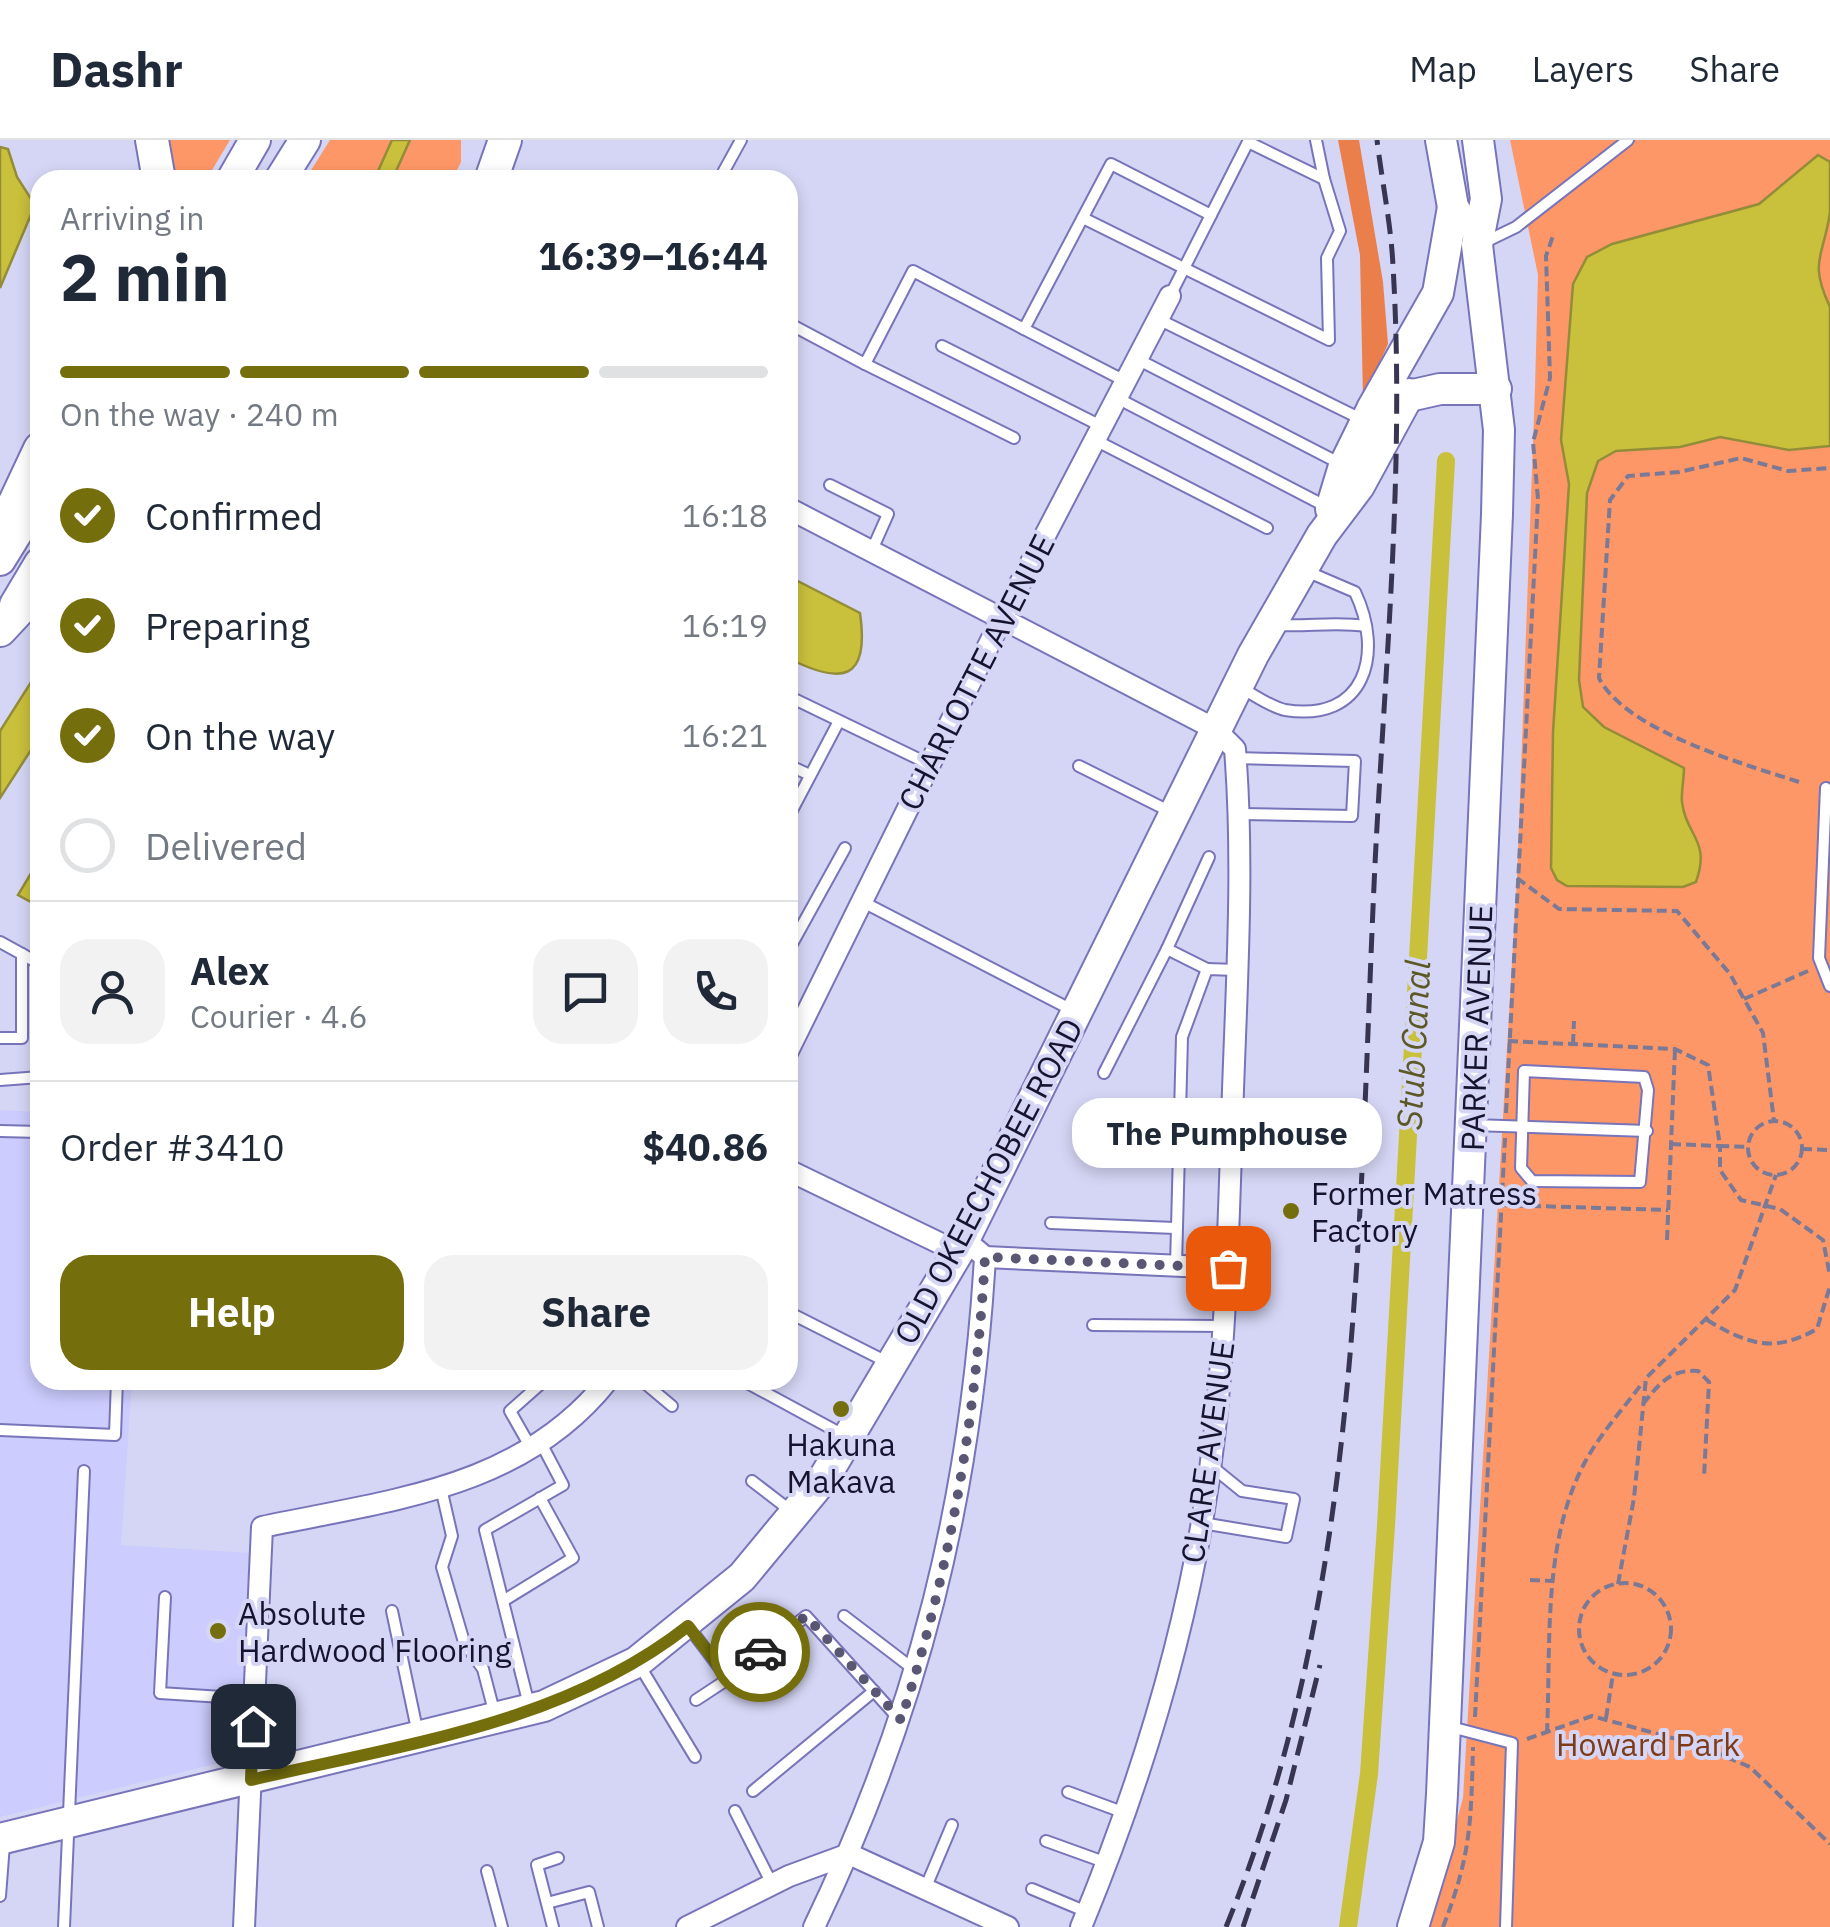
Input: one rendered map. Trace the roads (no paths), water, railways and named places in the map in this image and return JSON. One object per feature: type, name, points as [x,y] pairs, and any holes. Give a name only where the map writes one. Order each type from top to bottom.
[{"type":"main road","points":[[152,140],[157,170]]},
{"type":"main road","points":[[474,170],[478,140]]},
{"type":"main road","points":[[494,170],[505,140]]},
{"type":"main road","points":[[0,534],[30,471]]},
{"type":"main road","points":[[0,630],[30,598]]},
{"type":"street","points":[[238,170],[255,140]]},
{"type":"street","points":[[286,170],[305,140]]},
{"type":"street","name":"PARKER AVENUE","points":[[1442,140],[1453,207],[1477,245]]},
{"type":"street","name":"PARKER AVENUE","points":[[1412,1927],[1439,1842],[1460,1730],[1472,1125],[1497,514],[1496,389],[1477,245],[1486,199],[1478,140]]},
{"type":"street","name":"OLD OKEECHOBEE ROAD","points":[[2,1839],[531,1710],[637,1662],[688,1626],[742,1578],[796,1514],[969,1250],[1076,1012],[1237,686],[1303,570],[1326,522],[1344,466],[1438,293],[1453,207]]},
{"type":"street","name":"CHARLOTTE AVENUE","points":[[798,1032],[1003,616],[1170,296]]},
{"type":"street","points":[[1370,416],[1409,394],[1440,389],[1496,389]]},
{"type":"street","name":"OLD OKEECHOBEE ROAD","points":[[1326,522],[1359,486],[1409,394]]},
{"type":"street","points":[[0,560],[30,511]]},
{"type":"street","points":[[798,513],[1003,616],[1215,730],[1235,748],[1236,758]]},
{"type":"street","points":[[0,630],[30,580]]},
{"type":"street","name":"CLARE AVENUE","points":[[1084,1920],[1126,1813],[1162,1698],[1210,1465],[1228,1268],[1240,814],[1236,758]]},
{"type":"street","points":[[798,1174],[969,1250],[1228,1268]]},
{"type":"street","points":[[814,1927],[849,1854],[901,1720],[959,1500],[972,1420],[969,1250]]},
{"type":"street","points":[[244,1927],[262,1528],[440,1488],[508,1464],[589,1404],[600,1390]]},
{"type":"street","points":[[687,1927],[772,1884],[849,1854],[1002,1926]]},
{"type":"lane","points":[[724,170],[741,140]]},
{"type":"lane","points":[[1082,218],[1329,340],[1327,258],[1340,231],[1316,140]]},
{"type":"lane","points":[[1477,245],[1516,227],[1628,140]]},
{"type":"lane","points":[[1170,296],[1246,141],[1324,180]]},
{"type":"lane","points":[[1024,329],[1110,164],[1211,215]]},
{"type":"lane","points":[[865,364],[913,271],[1024,329],[1326,522]]},
{"type":"lane","points":[[1158,319],[1370,416]]},
{"type":"lane","points":[[798,328],[1014,438]]},
{"type":"lane","points":[[942,346],[1266,528]]},
{"type":"lane","points":[[1137,359],[1344,466]]},
{"type":"lane","points":[[830,485],[888,514],[872,550]]},
{"type":"lane","points":[[1237,686],[1281,710],[1316,712],[1352,697],[1368,672],[1366,626],[1355,592],[1303,570]]},
{"type":"lane","points":[[1270,625],[1302,627],[1334,621],[1366,626]]},
{"type":"lane","points":[[798,701],[929,764]]},
{"type":"lane","points":[[798,798],[838,721]]},
{"type":"lane","points":[[1236,758],[1355,761],[1352,816],[1240,814]]},
{"type":"lane","points":[[1078,766],[1174,813]]},
{"type":"lane","points":[[798,770],[810,775]]},
{"type":"lane","points":[[1826,788],[1819,958],[1830,986]]},
{"type":"lane","points":[[798,932],[845,848]]},
{"type":"lane","points":[[1104,1073],[1209,857]]},
{"type":"lane","points":[[862,902],[1076,1012]]},
{"type":"lane","points":[[0,942],[30,958]]},
{"type":"lane","points":[[1167,950],[1208,969],[1237,970]]},
{"type":"lane","points":[[0,1038],[22,1038],[22,954]]},
{"type":"lane","points":[[1176,1266],[1182,1037],[1208,969]]},
{"type":"lane","points":[[1524,1072],[1644,1077],[1648,1090],[1640,1182],[1532,1181],[1520,1168],[1522,1127],[1524,1072]]},
{"type":"lane","points":[[0,1080],[30,1078]]},
{"type":"lane","points":[[1472,1125],[1646,1130]]},
{"type":"lane","points":[[0,1131],[30,1132]]},
{"type":"lane","points":[[1051,1222],[1176,1228]]},
{"type":"lane","points":[[798,1317],[892,1364]]},
{"type":"lane","points":[[1093,1325],[1224,1326]]},
{"type":"lane","points":[[0,1430],[115,1434],[117,1390]]},
{"type":"lane","points":[[531,1710],[486,1530],[562,1485],[510,1411],[533,1390]]},
{"type":"lane","points":[[653,1390],[672,1406]]},
{"type":"lane","points":[[760,1390],[848,1438]]},
{"type":"lane","points":[[1201,1522],[1286,1537],[1294,1499],[1242,1491],[1210,1465]]},
{"type":"lane","points":[[64,1927],[84,1471]]},
{"type":"lane","points":[[752,1481],[796,1514]]},
{"type":"lane","points":[[440,1488],[452,1536],[442,1566],[464,1642],[483,1669],[496,1721]]},
{"type":"lane","points":[[504,1602],[573,1558],[540,1498]]},
{"type":"lane","points":[[165,1597],[160,1693],[254,1699]]},
{"type":"lane","points":[[392,1612],[420,1740]]},
{"type":"lane","points":[[696,1700],[806,1616],[901,1720]]},
{"type":"lane","points":[[844,1616],[917,1671]]},
{"type":"lane","points":[[688,1626],[728,1678]]},
{"type":"lane","points":[[637,1662],[695,1757]]},
{"type":"lane","points":[[753,1790],[874,1691]]},
{"type":"lane","points":[[1460,1730],[1512,1743],[1506,1927]]},
{"type":"lane","points":[[1068,1792],[1126,1813]]},
{"type":"lane","points":[[735,1811],[772,1884]]},
{"type":"lane","points":[[925,1889],[952,1825]]},
{"type":"lane","points":[[0,1896],[2,1839]]},
{"type":"lane","points":[[1046,1840],[1108,1863]]},
{"type":"lane","points":[[553,1927],[537,1865],[558,1858]]},
{"type":"lane","points":[[487,1871],[502,1927]]},
{"type":"lane","points":[[1032,1889],[1084,1920]]},
{"type":"lane","points":[[547,1903],[589,1892],[598,1927]]},
{"type":"waterway","name":"Stub Canal","points":[[1348,1927],[1369,1774],[1386,1526],[1446,461]]},
{"type":"railway","points":[[1226,1927],[1271,1800],[1305,1670],[1329,1537],[1346,1403],[1364,1133],[1397,415],[1393,266],[1377,140]]},
{"type":"railway","points":[[1243,1927],[1286,1800],[1320,1665]]},
{"type":"place","name":"Former Matress Factory","points":[[1291,1211]]},
{"type":"place","name":"The Pumphouse","points":[[1228,1268]]},
{"type":"place","name":"Hakuna Makava","points":[[841,1409]]},
{"type":"place","name":"Absolute Hardwood Flooring","points":[[218,1631]]},
{"type":"park label","name":"Howard Park","points":[[1648,1744]]}]
